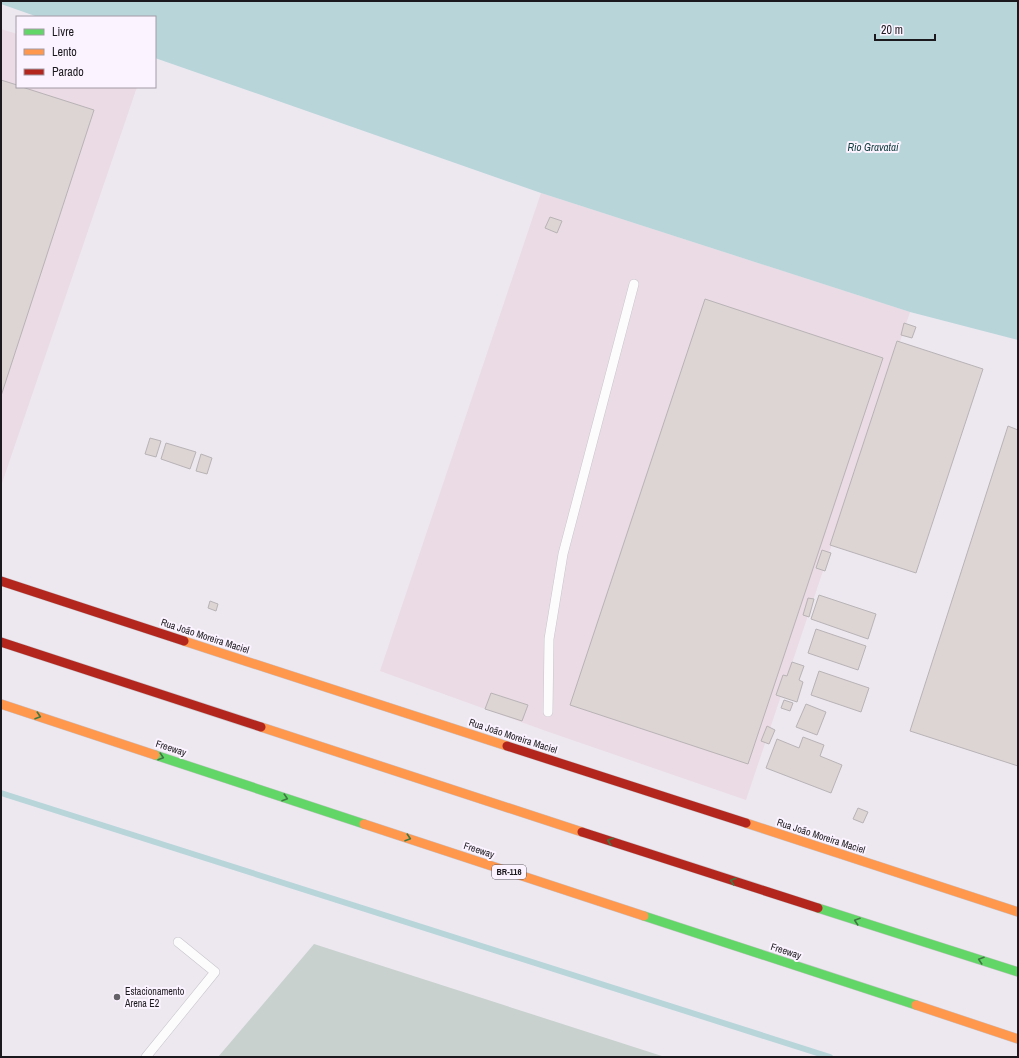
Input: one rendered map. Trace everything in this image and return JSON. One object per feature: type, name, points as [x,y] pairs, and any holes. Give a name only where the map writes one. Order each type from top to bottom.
[{"type":"main road","name":"Rua João Moreira Maciel","points":[[1,581],[1018,912]]},
{"type":"main road","points":[[1,642],[417,779],[1018,972]]},
{"type":"main road","name":"Freeway","points":[[1,704],[1018,1039]]},
{"type":"lane","points":[[548,712],[549,640],[563,554],[634,284]]},
{"type":"lane","points":[[146,1057],[215,972],[178,942]]},
{"type":"shaded area","points":[[1,29],[16,34],[16,88],[137,88],[1,486]]},
{"type":"shaded area","points":[[541,193],[910,312],[746,800],[546,731],[380,671]]},
{"type":"shaded area","points":[[314,944],[665,1057],[218,1057]]},
{"type":"water","name":"Rio Gravataí","points":[[1,1],[1018,1],[1018,340],[910,312],[541,193],[156,58],[156,16],[35,16],[1,4]]},
{"type":"building","points":[[1,80],[16,85],[16,88],[25,88],[94,110],[1,396]]},
{"type":"building","points":[[550,217],[562,221],[557,233],[545,228]]},
{"type":"building","points":[[705,299],[883,358],[748,764],[570,705]]},
{"type":"building","points":[[904,323],[916,327],[912,338],[901,335]]},
{"type":"building","points":[[897,341],[983,369],[916,573],[830,545]]},
{"type":"building","points":[[1008,426],[1018,430],[1018,766],[910,731]]},
{"type":"building","points":[[150,438],[161,441],[156,457],[145,454]]},
{"type":"building","points":[[166,443],[196,452],[190,469],[161,459]]},
{"type":"building","points":[[201,454],[212,458],[207,474],[196,471]]},
{"type":"building","points":[[822,550],[831,553],[825,571],[816,568]]},
{"type":"building","points":[[819,595],[876,614],[868,639],[811,619]]},
{"type":"building","points":[[808,598],[814,599],[809,617],[803,615]]},
{"type":"building","points":[[210,601],[218,604],[216,611],[208,608]]},
{"type":"building","points":[[816,629],[866,646],[858,670],[808,653]]},
{"type":"building","points":[[792,662],[804,666],[799,680],[803,682],[797,702],[776,695],[783,675],[787,676]]},
{"type":"building","points":[[819,671],[869,688],[861,712],[811,695]]},
{"type":"building","points":[[491,693],[528,705],[522,721],[485,709]]},
{"type":"building","points":[[784,700],[793,703],[790,711],[781,708]]},
{"type":"building","points":[[806,704],[826,712],[817,735],[796,727]]},
{"type":"building","points":[[767,726],[775,730],[769,744],[761,741]]},
{"type":"building","points":[[803,737],[824,745],[820,756],[842,765],[831,793],[766,768],[777,739],[799,748]]},
{"type":"building","points":[[858,808],[868,812],[863,823],[853,819]]},
{"type":"waterway","points":[[1,793],[830,1057]]},
{"type":"traffic: fast","points":[[155,755],[364,824]]},
{"type":"traffic: fast","points":[[818,908],[1018,972]]},
{"type":"traffic: fast","points":[[644,916],[916,1005]]},
{"type":"traffic: slow","points":[[184,641],[507,746]]},
{"type":"traffic: slow","points":[[1,704],[155,755]]},
{"type":"traffic: slow","points":[[261,727],[582,832]]},
{"type":"traffic: slow","points":[[746,823],[1018,912]]},
{"type":"traffic: slow","points":[[364,824],[644,916]]},
{"type":"traffic: slow","points":[[916,1005],[1018,1039]]},
{"type":"traffic: jam","points":[[1,581],[184,641]]},
{"type":"traffic: jam","points":[[1,642],[261,727]]},
{"type":"traffic: jam","points":[[507,746],[746,823]]},
{"type":"traffic: jam","points":[[582,832],[818,908]]},
{"type":"place","name":"Estacionamento Arena E2","points":[[117,997]]}]
